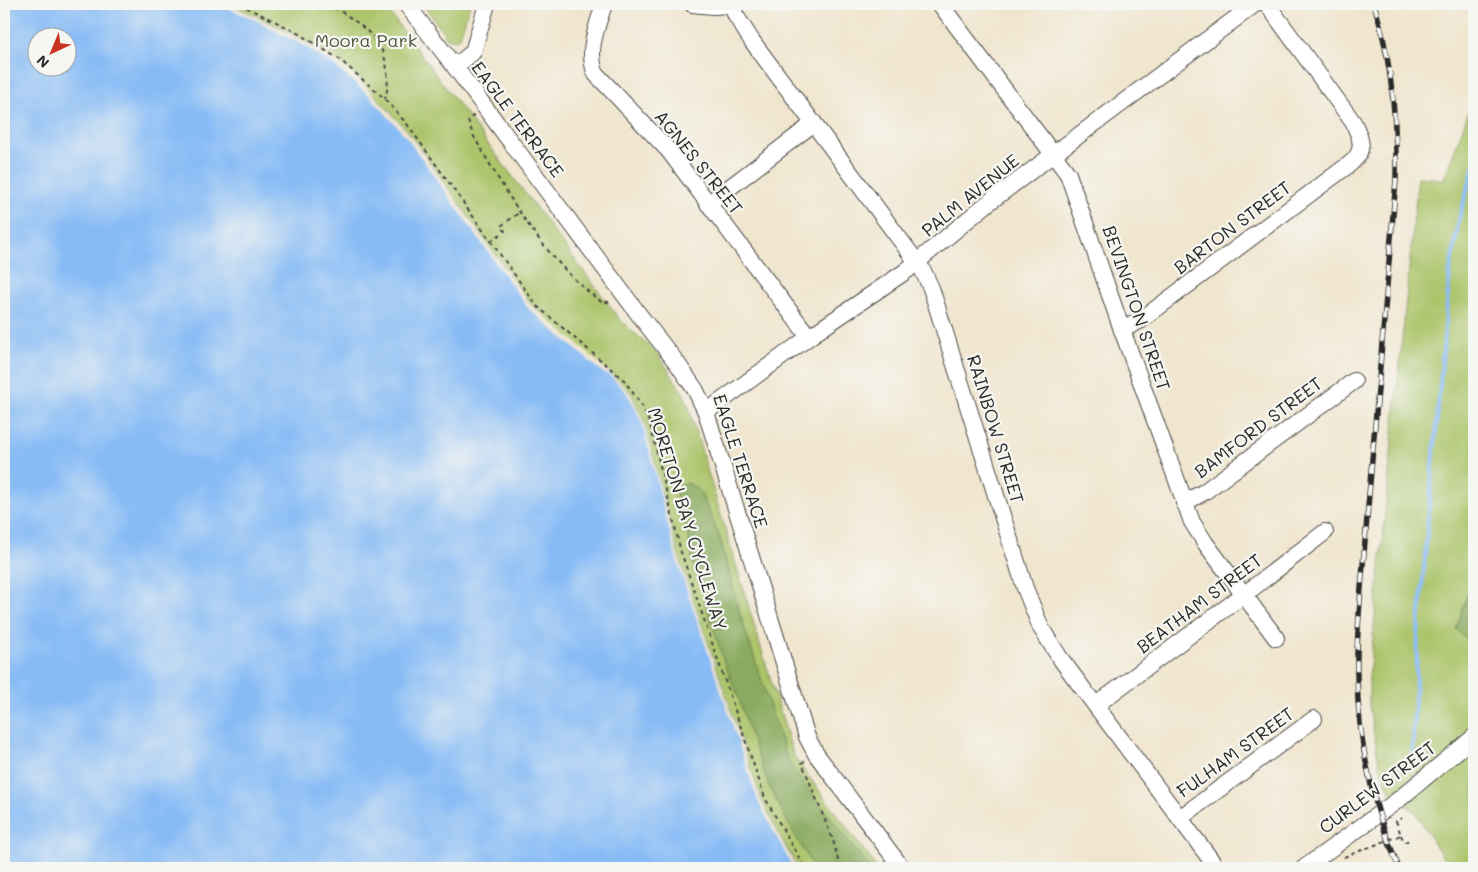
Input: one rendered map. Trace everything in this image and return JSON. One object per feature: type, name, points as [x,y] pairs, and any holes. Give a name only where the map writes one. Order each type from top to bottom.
[{"type":"street","name":"EAGLE TERRACE","points":[[406,4],[692,384],[706,412],[807,737],[816,754],[902,868]]},
{"type":"street","points":[[455,67],[473,52],[486,4]]},
{"type":"street","name":"AGNES STREET","points":[[604,4],[591,52],[592,66],[596,74],[657,137],[809,337]]},
{"type":"street","points":[[692,4],[704,6],[731,4]]},
{"type":"street","name":"RAINBOW STREET","points":[[731,4],[747,34],[918,262],[931,288],[1032,608],[1050,643],[1217,868]]},
{"type":"street","name":"BEVINGTON STREET","points":[[940,4],[1068,172],[1184,503],[1198,533],[1276,638]]},
{"type":"street","name":"PALM AVENUE","points":[[706,412],[809,337],[918,262],[988,203],[1255,4]]},
{"type":"street","name":"BARTON STREET","points":[[1122,330],[1141,320],[1351,163],[1358,157],[1361,151],[1361,141],[1353,122],[1267,4]]},
{"type":"street","points":[[708,204],[814,123]]},
{"type":"street","name":"BAMFORD STREET","points":[[1184,503],[1204,492],[1354,381]]},
{"type":"street","name":"BEATHAM STREET","points":[[1096,705],[1325,532]]},
{"type":"street","name":"FULHAM STREET","points":[[1180,818],[1314,719]]},
{"type":"street","name":"CURLEW STREET","points":[[1304,868],[1404,796],[1474,738]]},
{"type":"path","name":"MORETON BAY CYCLEWAY","points":[[241,4],[291,30],[339,59],[385,99],[407,124],[537,306],[624,380],[642,406],[650,424],[681,552],[764,798],[805,868]]},
{"type":"path","points":[[327,4],[356,21],[380,46],[388,73],[388,91],[385,99]]},
{"type":"path","points":[[474,115],[468,120],[473,135],[534,232],[582,288],[603,303],[612,301]]},
{"type":"path","points":[[491,242],[505,231],[501,226],[520,212]]},
{"type":"path","points":[[808,759],[802,763],[833,840],[840,868]]},
{"type":"path","points":[[1402,818],[1396,821],[1401,835],[1404,842],[1411,840]]},
{"type":"path","points":[[1332,868],[1348,855],[1401,835]]},
{"type":"green space","name":"Moora Park","points":[[225,4],[383,4],[621,321],[658,354],[685,396],[794,757],[877,868],[799,868],[757,799],[527,304],[336,63],[284,29]]},
{"type":"green space","points":[[423,4],[470,4],[460,37],[457,40],[447,38]]},
{"type":"green space","points":[[1474,97],[1474,868],[1449,868],[1416,813],[1390,792],[1379,763],[1369,706],[1369,677],[1418,177],[1444,179]]},
{"type":"green space","points":[[688,483],[700,491],[720,538],[740,614],[784,749],[794,771],[870,868],[814,868],[769,786],[737,693],[725,665],[693,564],[687,528],[674,486]]},
{"type":"green space","points":[[1474,584],[1474,646],[1456,629],[1467,595]]},
{"type":"water","points":[[4,4],[229,4],[284,30],[322,52],[359,79],[407,131],[531,305],[619,381],[631,394],[645,426],[678,556],[761,800],[796,868],[4,868]]},
{"type":"pier","points":[[218,4],[229,4],[284,30],[334,59],[359,79],[407,131],[531,305],[580,346],[631,394],[645,426],[678,556],[761,800],[796,868],[793,868],[758,801],[676,557],[643,426],[627,393],[608,373],[606,375],[528,308],[404,134],[369,95],[331,63],[301,44],[254,19]]},
{"type":"waterway","points":[[1412,759],[1418,635],[1450,271],[1460,214],[1474,167]]},
{"type":"railway","points":[[1374,4],[1385,47],[1392,91],[1396,135],[1396,180],[1361,588],[1357,676],[1360,725],[1369,774],[1382,822],[1399,868]]}]
